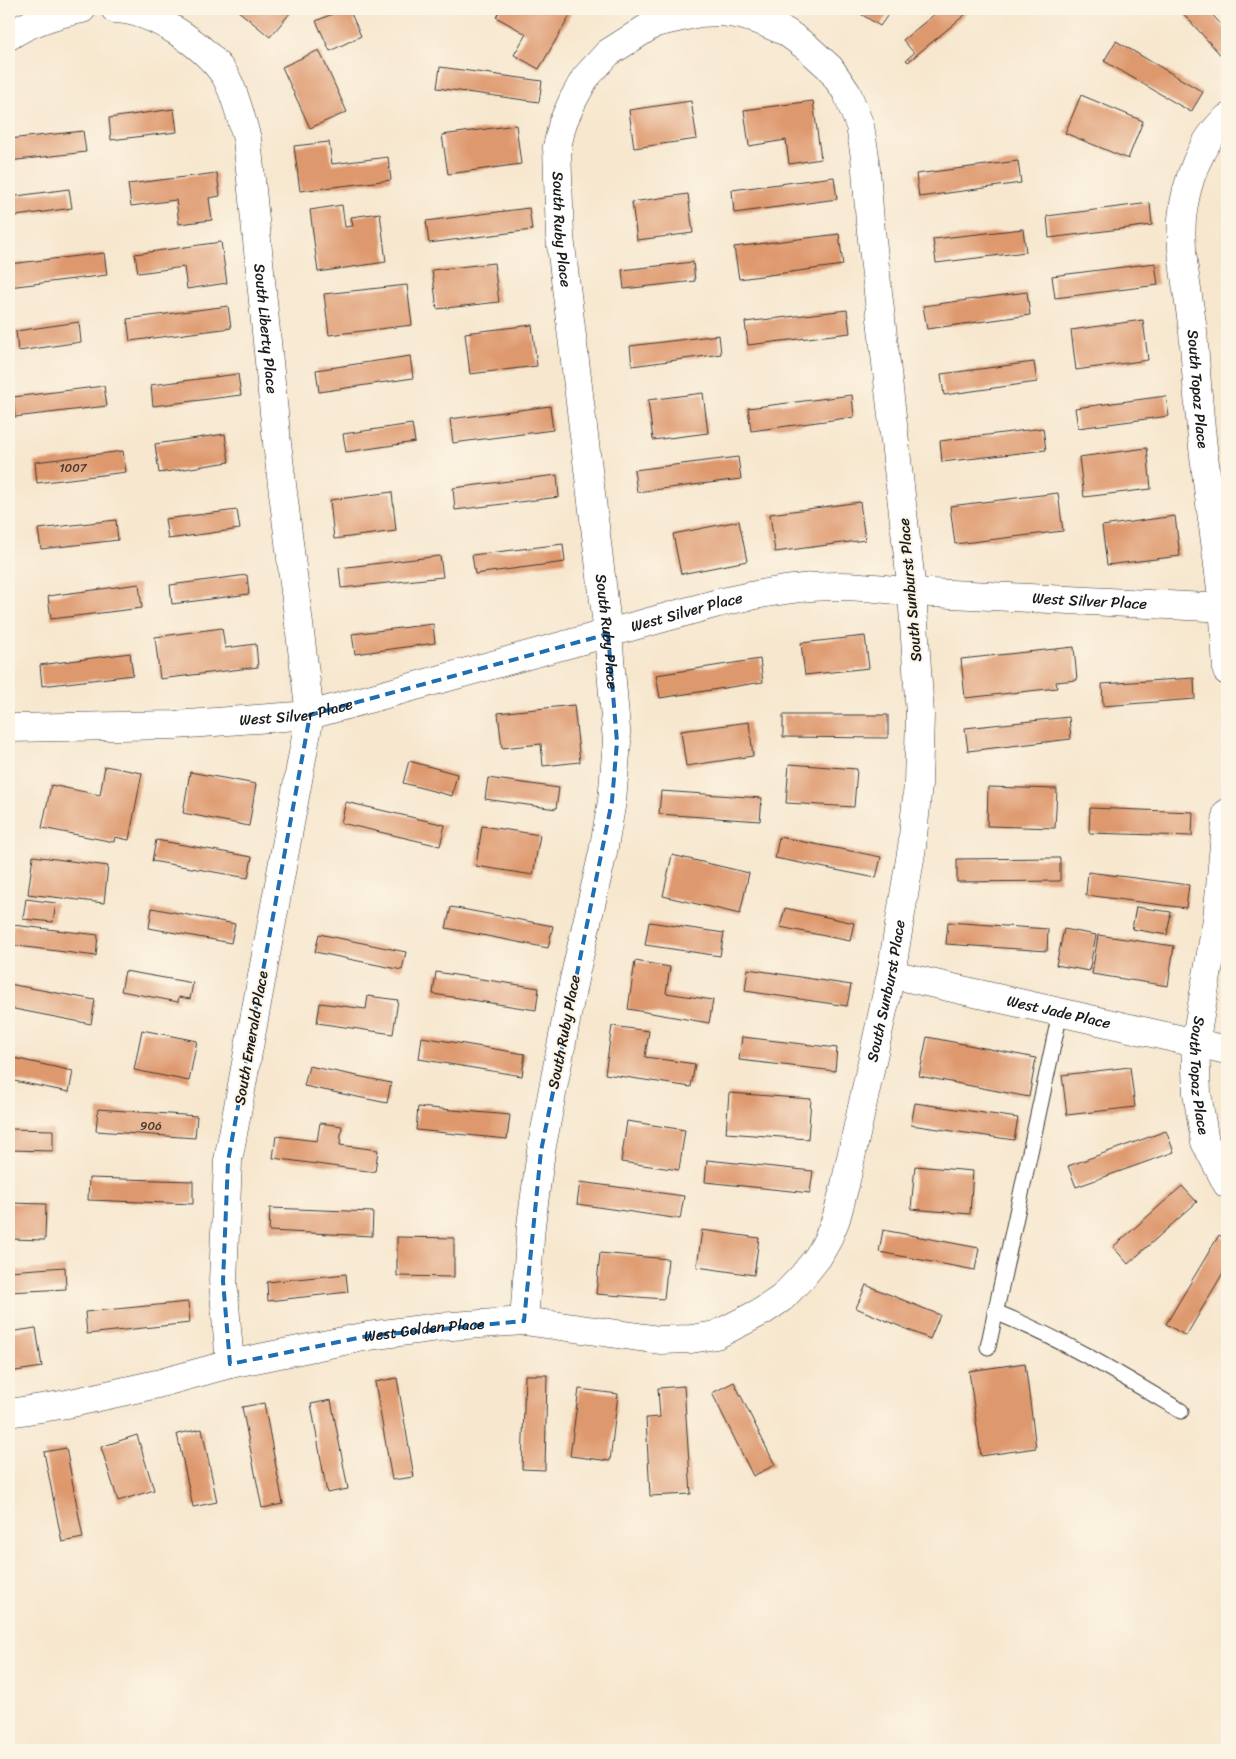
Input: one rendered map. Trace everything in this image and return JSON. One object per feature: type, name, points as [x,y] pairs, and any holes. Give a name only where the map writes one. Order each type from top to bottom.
[{"type":"street","points":[[9,36],[22,27],[52,15],[82,9]]},
{"type":"street","name":"South Liberty Place","points":[[115,9],[122,9],[154,19],[180,32],[200,48],[224,74],[240,113],[247,139],[277,443],[310,715]]},
{"type":"street","name":"South Sunburst Place","points":[[699,13],[721,12],[741,15],[786,32],[808,48],[830,68],[847,93],[860,126],[865,157],[912,592],[920,715],[918,784],[912,847],[891,974],[845,1185],[836,1219],[818,1257]]},
{"type":"street","name":"South Ruby Place","points":[[524,1321],[531,1225],[541,1151],[574,979],[603,852],[612,801],[617,742],[608,634],[560,237],[558,147],[563,122],[572,100],[585,78],[608,53],[655,23],[699,13]]},
{"type":"street","name":"South Topaz Place","points":[[1227,118],[1221,123],[1207,143],[1192,172],[1185,194],[1182,221],[1202,439],[1225,608],[1227,671]]},
{"type":"street","name":"West Silver Place","points":[[9,728],[175,725],[310,715],[718,603],[764,592],[812,587],[861,586],[912,592],[1225,608]]},
{"type":"street","name":"South Emerald Place","points":[[230,1364],[222,1281],[228,1161],[310,715]]},
{"type":"street","name":"South Topaz Place","points":[[1227,813],[1217,919],[1195,1044],[1197,1093],[1205,1142],[1227,1184]]},
{"type":"street","name":"West Jade Place","points":[[891,974],[1227,1050]]},
{"type":"street","name":"West Golden Place","points":[[9,1413],[68,1404],[157,1384],[230,1364],[368,1336],[438,1327],[524,1321],[660,1340],[691,1339],[716,1335],[763,1311],[782,1298],[818,1257]]},
{"type":"lane","points":[[988,1346],[1060,1013]]},
{"type":"lane","points":[[996,1312],[1028,1325],[1090,1357],[1181,1411]]},
{"type":"highlighted area","points":[[608,634],[617,742],[612,801],[541,1151],[524,1321],[368,1336],[230,1364],[223,1281],[228,1161],[310,715]]},
{"type":"building","points":[[236,9],[286,9],[291,12],[270,37]]},
{"type":"building","points":[[344,9],[349,9],[361,36],[330,51],[316,21]]},
{"type":"building","points":[[501,9],[561,9],[571,14],[539,69],[514,55],[526,34],[496,17]]},
{"type":"building","points":[[853,9],[892,9],[880,26]]},
{"type":"building","points":[[941,9],[972,9],[908,62],[906,60],[914,53],[903,40]]},
{"type":"building","points":[[1179,9],[1207,9],[1227,31],[1227,62]]},
{"type":"building","points":[[1116,41],[1203,92],[1191,112],[1104,61]]},
{"type":"building","points":[[319,50],[347,112],[310,128],[282,67]]},
{"type":"building","points":[[440,67],[542,81],[539,102],[437,88]]},
{"type":"building","points":[[1081,95],[1143,121],[1128,159],[1065,133]]},
{"type":"building","points":[[691,101],[697,139],[634,148],[629,110]]},
{"type":"building","points":[[813,101],[821,159],[789,164],[786,140],[749,146],[744,110]]},
{"type":"building","points":[[174,109],[177,132],[111,140],[109,118]]},
{"type":"building","points":[[516,125],[521,164],[448,174],[442,135]]},
{"type":"building","points":[[83,131],[86,152],[9,161],[9,139]]},
{"type":"building","points":[[329,142],[332,164],[388,157],[391,180],[300,191],[294,146]]},
{"type":"building","points":[[1018,161],[1021,183],[919,197],[916,174]]},
{"type":"building","points":[[217,173],[220,196],[209,198],[212,220],[179,224],[176,200],[131,206],[128,184]]},
{"type":"building","points":[[834,177],[837,199],[734,213],[732,190]]},
{"type":"building","points":[[69,189],[72,208],[9,217],[9,197]]},
{"type":"building","points":[[688,194],[693,233],[637,240],[632,202]]},
{"type":"building","points":[[1150,203],[1152,225],[1049,238],[1047,216]]},
{"type":"building","points":[[342,205],[345,227],[353,226],[351,217],[380,213],[386,262],[318,272],[310,210]]},
{"type":"building","points":[[529,208],[532,230],[429,243],[426,221]]},
{"type":"building","points":[[1023,229],[1026,252],[936,263],[933,239]]},
{"type":"building","points":[[839,234],[843,265],[739,279],[734,247]]},
{"type":"building","points":[[221,242],[227,283],[187,289],[184,267],[138,273],[135,254]]},
{"type":"building","points":[[104,253],[107,275],[9,287],[9,264]]},
{"type":"building","points":[[693,262],[695,281],[624,289],[622,270]]},
{"type":"building","points":[[494,263],[499,302],[437,309],[432,270]]},
{"type":"building","points":[[1155,263],[1158,285],[1055,298],[1052,276]]},
{"type":"building","points":[[407,285],[412,325],[329,335],[324,294]]},
{"type":"building","points":[[1027,292],[1030,315],[927,329],[923,306]]},
{"type":"building","points":[[228,306],[231,328],[130,341],[127,319]]},
{"type":"building","points":[[847,310],[850,333],[748,345],[745,322]]},
{"type":"building","points":[[1143,320],[1148,360],[1076,370],[1071,330]]},
{"type":"building","points":[[79,322],[81,342],[18,351],[16,331]]},
{"type":"building","points":[[532,325],[537,366],[470,374],[465,333]]},
{"type":"building","points":[[719,335],[721,354],[632,366],[630,346]]},
{"type":"building","points":[[410,356],[413,378],[319,392],[316,370]]},
{"type":"building","points":[[1034,362],[1037,382],[944,395],[941,374]]},
{"type":"building","points":[[238,374],[241,395],[153,406],[151,385]]},
{"type":"building","points":[[104,386],[107,406],[15,417],[13,397]]},
{"type":"building","points":[[703,393],[708,433],[653,440],[648,400]]},
{"type":"building","points":[[852,395],[854,417],[751,431],[748,408]]},
{"type":"building","points":[[1166,396],[1169,416],[1078,428],[1075,408]]},
{"type":"building","points":[[550,406],[553,430],[453,443],[450,419]]},
{"type":"building","points":[[412,424],[415,442],[346,452],[343,434]]},
{"type":"building","points":[[1043,428],[1046,450],[942,462],[940,441]]},
{"type":"building","points":[[225,434],[229,462],[159,473],[155,444]]},
{"type":"building","points":[[1147,448],[1151,489],[1084,497],[1079,457]]},
{"type":"building","points":[[123,451],[126,472],[37,483],[35,462]]},
{"type":"building","points":[[738,457],[741,479],[637,492],[634,470]]},
{"type":"building","points":[[557,475],[559,497],[455,510],[453,488]]},
{"type":"building","points":[[392,492],[396,531],[334,539],[330,500]]},
{"type":"building","points":[[1058,493],[1063,531],[955,544],[950,506]]},
{"type":"building","points":[[860,502],[865,540],[775,552],[770,514]]},
{"type":"building","points":[[237,510],[240,529],[168,539],[165,519]]},
{"type":"building","points":[[1175,516],[1180,556],[1107,565],[1102,526]]},
{"type":"building","points":[[116,520],[118,540],[41,549],[38,529]]},
{"type":"building","points":[[739,521],[747,561],[681,574],[673,534]]},
{"type":"building","points":[[563,544],[565,562],[475,574],[472,555]]},
{"type":"building","points":[[440,556],[443,577],[341,588],[339,568]]},
{"type":"building","points":[[247,575],[249,594],[172,604],[170,585]]},
{"type":"building","points":[[139,584],[142,608],[51,619],[48,596]]},
{"type":"building","points":[[433,624],[435,643],[355,654],[352,634]]},
{"type":"building","points":[[222,628],[225,648],[256,644],[258,667],[160,679],[155,637]]},
{"type":"building","points":[[865,636],[869,668],[805,675],[801,643]]},
{"type":"building","points":[[1074,647],[1077,680],[1056,682],[1057,688],[965,698],[961,659]]},
{"type":"building","points":[[130,653],[133,675],[42,686],[40,665]]},
{"type":"building","points":[[760,659],[763,682],[660,698],[656,675]]},
{"type":"building","points":[[1194,678],[1195,699],[1103,706],[1102,684]]},
{"type":"building","points":[[574,705],[580,762],[543,766],[541,744],[502,748],[498,713]]},
{"type":"building","points":[[783,715],[888,715],[888,738],[783,737]]},
{"type":"building","points":[[1069,717],[1071,739],[968,751],[965,728]]},
{"type":"building","points":[[749,722],[753,756],[686,766],[681,731]]},
{"type":"building","points":[[409,761],[457,774],[452,796],[403,783]]},
{"type":"building","points":[[789,764],[857,769],[854,807],[786,803]]},
{"type":"building","points":[[105,766],[142,773],[129,840],[115,837],[114,842],[42,828],[51,785],[100,795]]},
{"type":"building","points":[[190,772],[256,784],[249,826],[183,813]]},
{"type":"building","points":[[488,778],[559,788],[556,809],[485,799]]},
{"type":"building","points":[[988,787],[1057,789],[1055,828],[987,826]]},
{"type":"building","points":[[661,791],[762,798],[760,821],[659,814]]},
{"type":"building","points":[[346,802],[445,825],[440,846],[341,823]]},
{"type":"building","points":[[1090,808],[1193,812],[1192,836],[1089,833]]},
{"type":"building","points":[[482,826],[540,835],[533,875],[476,866]]},
{"type":"building","points":[[779,837],[881,857],[876,878],[775,858]]},
{"type":"building","points":[[156,840],[252,857],[248,878],[152,861]]},
{"type":"building","points":[[672,855],[749,873],[740,914],[663,896]]},
{"type":"building","points":[[33,856],[108,866],[104,903],[28,894]]},
{"type":"building","points":[[1060,858],[1060,881],[957,882],[957,859]]},
{"type":"building","points":[[1088,872],[1189,885],[1186,908],[1086,895]]},
{"type":"building","points":[[26,899],[56,903],[53,922],[23,919]]},
{"type":"building","points":[[451,907],[553,926],[548,948],[446,928]]},
{"type":"building","points":[[1136,907],[1171,912],[1167,935],[1132,929]]},
{"type":"building","points":[[152,908],[235,924],[231,943],[149,928]]},
{"type":"building","points":[[785,908],[854,923],[850,941],[780,927]]},
{"type":"building","points":[[649,922],[724,933],[720,956],[645,945]]},
{"type":"building","points":[[948,922],[1048,929],[1047,951],[946,944]]},
{"type":"building","points":[[13,925],[98,935],[96,956],[10,945]]},
{"type":"building","points":[[1064,929],[1096,935],[1089,971],[1056,965]]},
{"type":"building","points":[[319,934],[406,952],[402,970],[315,952]]},
{"type":"building","points":[[1098,935],[1174,946],[1168,986],[1092,974]]},
{"type":"building","points":[[635,961],[670,967],[666,993],[713,1000],[709,1023],[628,1009]]},
{"type":"building","points":[[748,969],[851,985],[847,1006],[745,991]]},
{"type":"building","points":[[125,971],[193,983],[190,999],[179,997],[178,1002],[121,991]]},
{"type":"building","points":[[436,972],[539,988],[536,1010],[433,994]]},
{"type":"building","points":[[9,984],[95,1000],[91,1024],[9,1008]]},
{"type":"building","points":[[368,996],[398,1000],[393,1034],[317,1023],[320,1003],[366,1009]]},
{"type":"building","points":[[612,1026],[649,1031],[645,1057],[695,1064],[691,1087],[605,1074]]},
{"type":"building","points":[[142,1030],[197,1041],[189,1081],[134,1070]]},
{"type":"building","points":[[422,1037],[525,1054],[522,1076],[419,1059]]},
{"type":"building","points":[[742,1037],[837,1048],[835,1071],[739,1060]]},
{"type":"building","points":[[927,1037],[1036,1058],[1029,1097],[919,1076]]},
{"type":"building","points":[[9,1057],[73,1071],[69,1092],[9,1080]]},
{"type":"building","points":[[309,1066],[391,1083],[387,1103],[304,1086]]},
{"type":"building","points":[[1130,1067],[1135,1107],[1067,1115],[1062,1075]]},
{"type":"building","points":[[729,1093],[811,1099],[808,1139],[726,1133]]},
{"type":"building","points":[[915,1103],[1018,1118],[1014,1140],[911,1125]]},
{"type":"building","points":[[418,1107],[510,1115],[507,1139],[416,1130]]},
{"type":"building","points":[[98,1109],[197,1116],[195,1138],[96,1131]]},
{"type":"building","points":[[627,1121],[685,1130],[679,1170],[621,1162]]},
{"type":"building","points":[[320,1123],[342,1126],[340,1145],[378,1150],[375,1172],[273,1158],[276,1136],[317,1141]]},
{"type":"building","points":[[9,1129],[53,1130],[53,1151],[9,1150]]},
{"type":"building","points":[[1166,1131],[1174,1152],[1076,1187],[1068,1166]]},
{"type":"building","points":[[707,1160],[813,1171],[810,1193],[705,1182]]},
{"type":"building","points":[[915,1166],[973,1171],[970,1214],[911,1209]]},
{"type":"building","points":[[89,1178],[193,1181],[193,1204],[88,1200]]},
{"type":"building","points":[[580,1182],[684,1196],[680,1219],[577,1204]]},
{"type":"building","points":[[1182,1186],[1197,1202],[1128,1264],[1113,1247]]},
{"type":"building","points":[[9,1203],[46,1204],[45,1240],[9,1239]]},
{"type":"building","points":[[270,1208],[373,1212],[372,1236],[269,1231]]},
{"type":"building","points":[[702,1230],[759,1238],[754,1275],[697,1267]]},
{"type":"building","points":[[883,1230],[979,1248],[975,1270],[879,1252]]},
{"type":"building","points":[[1219,1235],[1227,1240],[1227,1266],[1186,1336],[1166,1324]]},
{"type":"building","points":[[397,1237],[454,1238],[454,1277],[397,1276]]},
{"type":"building","points":[[600,1253],[668,1259],[664,1299],[596,1294]]},
{"type":"building","points":[[65,1267],[66,1289],[9,1292],[9,1271]]},
{"type":"building","points":[[346,1274],[348,1292],[268,1301],[267,1282]]},
{"type":"building","points":[[866,1285],[940,1315],[930,1339],[856,1308]]},
{"type":"building","points":[[188,1302],[190,1323],[87,1334],[85,1312]]},
{"type":"building","points":[[36,1328],[42,1367],[9,1372],[9,1332]]},
{"type":"building","points":[[1025,1363],[1036,1448],[981,1456],[969,1371]]},
{"type":"building","points":[[525,1375],[547,1375],[545,1470],[522,1469]]},
{"type":"building","points":[[397,1378],[414,1477],[392,1480],[375,1382]]},
{"type":"building","points":[[734,1382],[775,1465],[753,1476],[712,1393]]},
{"type":"building","points":[[684,1386],[691,1494],[650,1496],[646,1418],[660,1417],[658,1388]]},
{"type":"building","points":[[579,1389],[618,1394],[610,1461],[570,1456]]},
{"type":"building","points":[[331,1400],[348,1489],[327,1493],[311,1404]]},
{"type":"building","points":[[264,1403],[283,1504],[262,1508],[242,1407]]},
{"type":"building","points":[[202,1429],[217,1502],[193,1507],[177,1434]]},
{"type":"building","points":[[137,1435],[154,1490],[118,1501],[101,1447]]},
{"type":"building","points":[[66,1448],[83,1538],[62,1542],[44,1452]]}]
